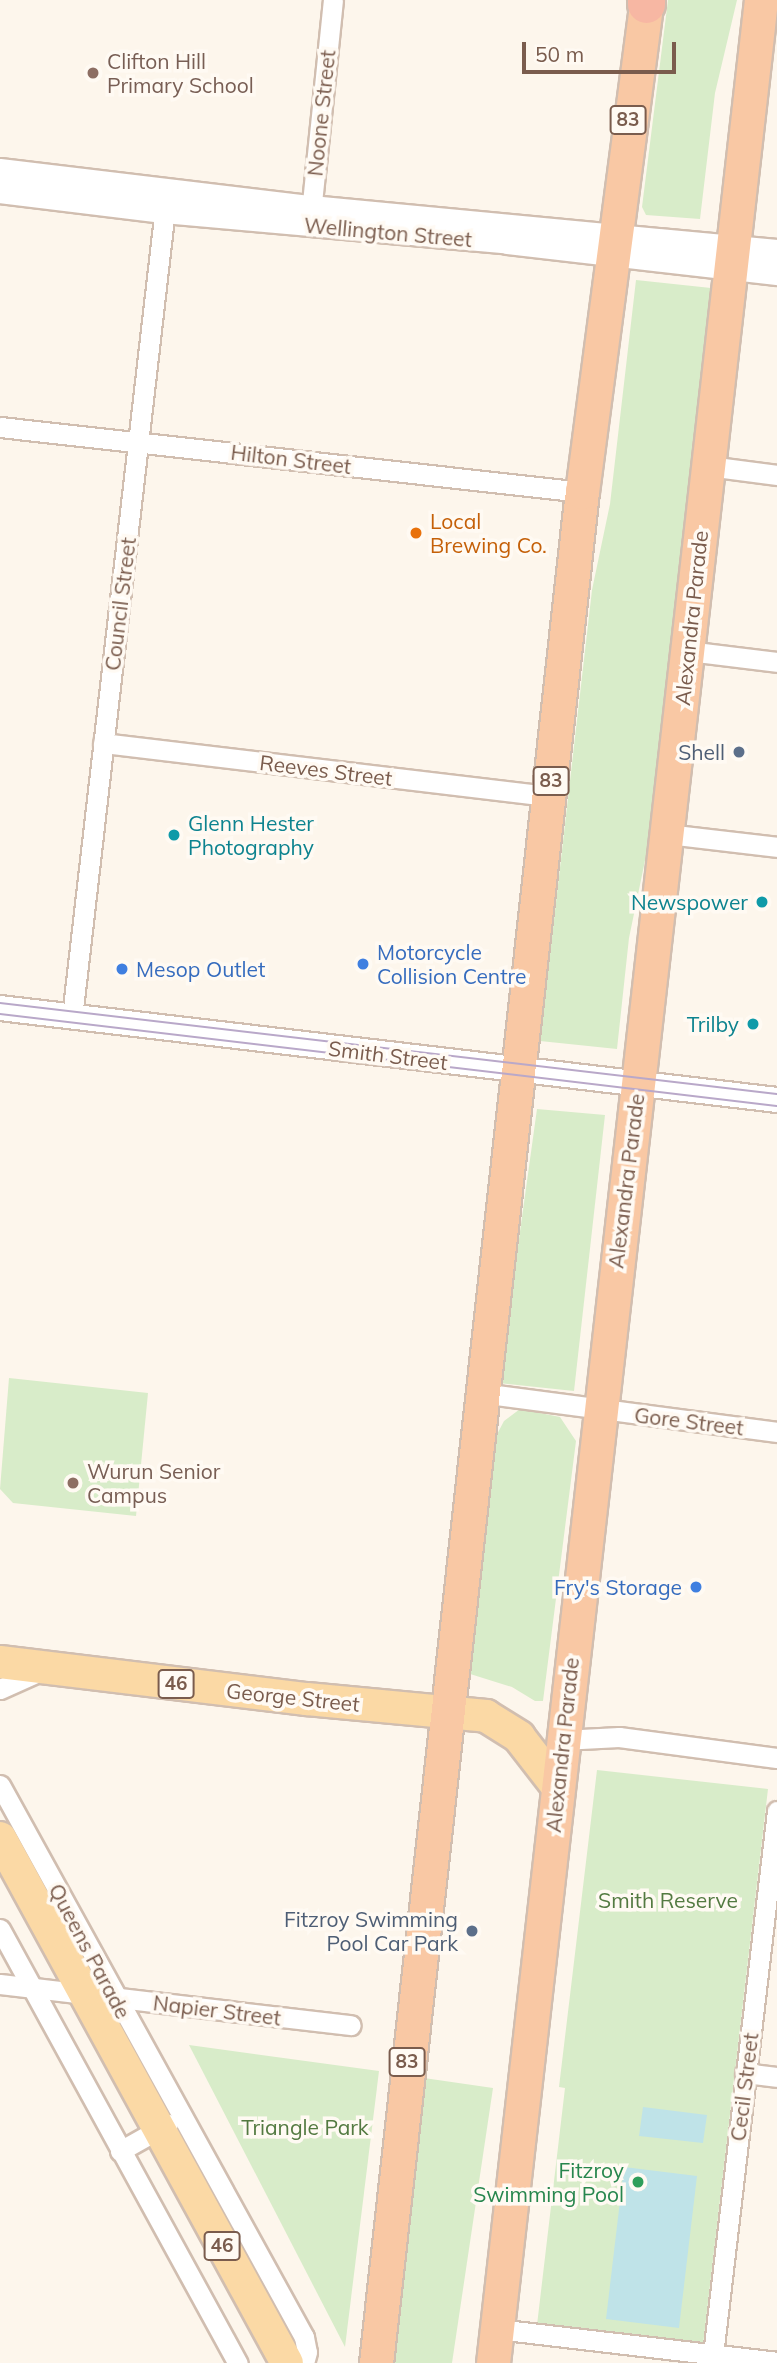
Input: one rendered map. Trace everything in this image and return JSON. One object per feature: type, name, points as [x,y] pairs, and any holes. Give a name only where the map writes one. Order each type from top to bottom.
[{"type":"highway","name":"83","points":[[376,2363],[582,492],[646,1]]},
{"type":"highway","name":"Alexandra Parade","points":[[493,2363],[732,258],[766,3]]},
{"type":"main road","name":"George Street","points":[[0,1662],[486,1716],[505,1725],[528,1747],[557,1786]]},
{"type":"main road","name":"Queens Parade","points":[[0,1838],[99,1995],[169,2123],[286,2363]]},
{"type":"street","name":"Noone Street","points":[[310,217],[333,0]]},
{"type":"street","name":"Wellington Street","points":[[0,171],[165,201]]},
{"type":"street","name":"Wellington Street","points":[[0,191],[165,201],[613,245],[732,258],[777,273]]},
{"type":"street","name":"Council Street","points":[[72,1017],[165,201]]},
{"type":"street","name":"Wellington Street","points":[[732,258],[777,252]]},
{"type":"street","name":"Hilton Street","points":[[0,427],[582,492]]},
{"type":"street","points":[[708,466],[777,475]]},
{"type":"street","points":[[688,651],[777,662]]},
{"type":"street","name":"Reeves Street","points":[[103,743],[549,796]]},
{"type":"street","points":[[667,834],[777,847]]},
{"type":"street","name":"Smith Street","points":[[0,1008],[777,1100]]},
{"type":"street","name":"Gore Street","points":[[481,1393],[777,1432]]},
{"type":"street","points":[[0,1689],[44,1669]]},
{"type":"street","points":[[562,1740],[619,1737],[777,1758]]},
{"type":"street","name":"Queens Parade","points":[[0,1785],[99,1995]]},
{"type":"street","name":"Cecil Street","points":[[712,2358],[777,1811]]},
{"type":"street","points":[[0,1929],[29,1987],[238,2363]]},
{"type":"street","name":"Napier Street","points":[[0,1984],[351,2025]]},
{"type":"street","points":[[745,2073],[777,2077]]},
{"type":"street","points":[[120,2151],[169,2123]]},
{"type":"street","name":"Queens Parade","points":[[169,2123],[304,2337],[307,2352],[304,2363]]},
{"type":"street","points":[[497,2329],[712,2358],[777,2362]]},
{"type":"green space","points":[[668,0],[737,0],[715,93],[700,219],[646,215],[642,207]]},
{"type":"green space","points":[[636,280],[711,288],[648,846],[629,938],[617,1049],[540,1041],[592,590],[610,504]]},
{"type":"green space","points":[[537,1109],[605,1115],[574,1391],[499,1383]]},
{"type":"green space","points":[[9,1378],[148,1393],[136,1516],[13,1503],[0,1489]]},
{"type":"green space","points":[[520,1409],[560,1417],[576,1441],[543,1701],[535,1701],[512,1687],[467,1673],[494,1440],[504,1421]]},
{"type":"green space","name":"Smith Reserve","points":[[597,1770],[768,1789],[703,2345],[537,2325],[565,2088],[559,2087]]},
{"type":"green space","name":"Triangle Park","points":[[189,2045],[379,2071],[345,2347]]},
{"type":"green space","points":[[417,2077],[493,2088],[452,2363],[388,2363]]},
{"type":"water","points":[[643,2107],[707,2115],[703,2143],[639,2136]]},
{"type":"water","points":[[624,2167],[697,2176],[679,2328],[606,2319]]},
{"type":"tram line","points":[[0,1003],[777,1094]]},
{"type":"tram line","points":[[0,1014],[777,1106]]},
{"type":"place","name":"Clifton Hill Primary School","points":[[93,73]]},
{"type":"place","name":"Local Brewing Co.","points":[[416,533]]},
{"type":"place","name":"Shell","points":[[739,752]]},
{"type":"place","name":"Glenn Hester Photography","points":[[174,835]]},
{"type":"place","name":"Newspower","points":[[762,902]]},
{"type":"place","name":"Motorcycle Collision Centre","points":[[363,964]]},
{"type":"place","name":"Mesop Outlet","points":[[122,969]]},
{"type":"place","name":"Trilby","points":[[753,1024]]},
{"type":"place","name":"Wurun Senior Campus","points":[[73,1483]]},
{"type":"place","name":"Fry's Storage","points":[[696,1587]]},
{"type":"place","name":"Fitzroy Swimming Pool Car Park","points":[[472,1931]]},
{"type":"place","name":"Fitzroy Swimming Pool","points":[[638,2182]]}]
